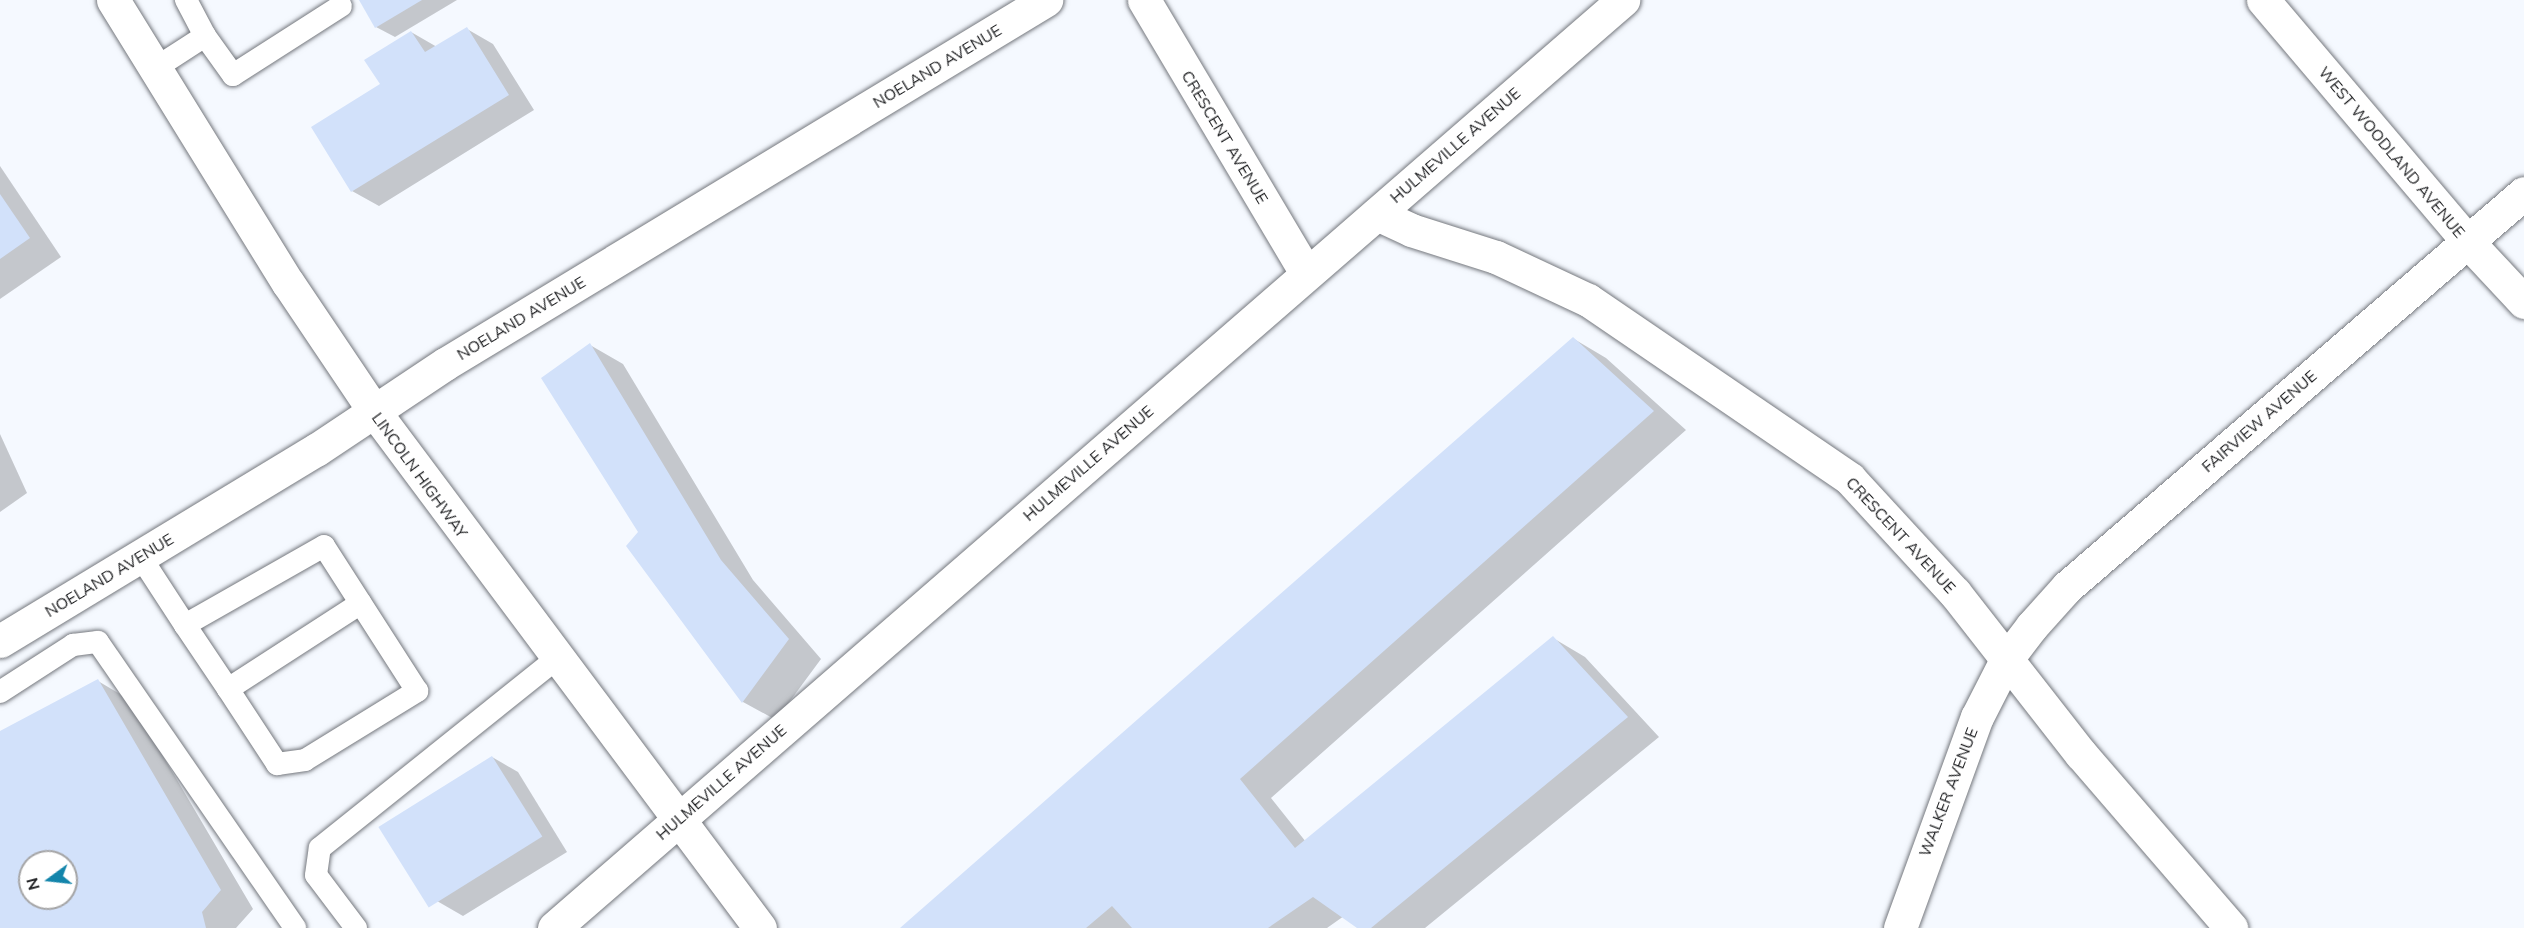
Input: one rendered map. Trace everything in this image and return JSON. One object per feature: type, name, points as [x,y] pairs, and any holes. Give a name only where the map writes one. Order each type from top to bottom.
[{"type":"street","name":"LINCOLN HIGHWAY","points":[[112,0],[282,273],[374,411],[556,659],[760,928]]},
{"type":"street","name":"NOELAND AVENUE","points":[[0,641],[374,411],[455,358],[1046,0]]},
{"type":"street","name":"CRESCENT AVENUE","points":[[1144,0],[1306,273]]},
{"type":"street","name":"HULMEVILLE AVENUE","points":[[554,928],[1623,0]]},
{"type":"street","name":"WEST WOODLAND AVENUE","points":[[2263,0],[2468,242],[2524,302]]},
{"type":"street","name":"FAIRVIEW AVENUE","points":[[2006,660],[2067,587],[2524,193]]},
{"type":"street","name":"CRESCENT AVENUE","points":[[1377,214],[1411,230],[1506,261],[1588,300],[1850,479],[1955,593],[2006,660],[2231,928]]},
{"type":"street","name":"WALKER AVENUE","points":[[1900,928],[1977,717],[2006,660]]},
{"type":"lane","points":[[186,0],[205,36],[233,75],[341,6]]},
{"type":"lane","points":[[154,69],[205,36]]},
{"type":"lane","points":[[140,556],[185,625],[277,764],[305,760],[417,691],[324,546],[185,625]]},
{"type":"lane","points":[[228,689],[361,603]]},
{"type":"lane","points":[[0,693],[73,645],[98,642],[295,928]]},
{"type":"lane","points":[[356,928],[316,875],[320,848],[556,659]]},
{"type":"building","points":[[359,0],[422,0],[375,28]]},
{"type":"building","points":[[467,27],[509,95],[351,192],[311,127],[380,84],[364,60],[411,31],[425,52]]},
{"type":"building","points":[[0,194],[30,238],[0,259]]},
{"type":"building","points":[[1573,337],[1654,411],[1240,779],[1295,848],[1553,636],[1628,717],[1371,928],[1357,928],[1313,897],[1268,928],[1132,928],[1112,906],[1086,928],[900,928]]},
{"type":"building","points":[[590,343],[721,560],[789,639],[742,703],[626,546],[638,532],[541,378]]},
{"type":"building","points":[[98,679],[221,890],[202,912],[206,928],[0,928],[0,731]]},
{"type":"building","points":[[492,756],[542,837],[429,908],[378,827]]}]
